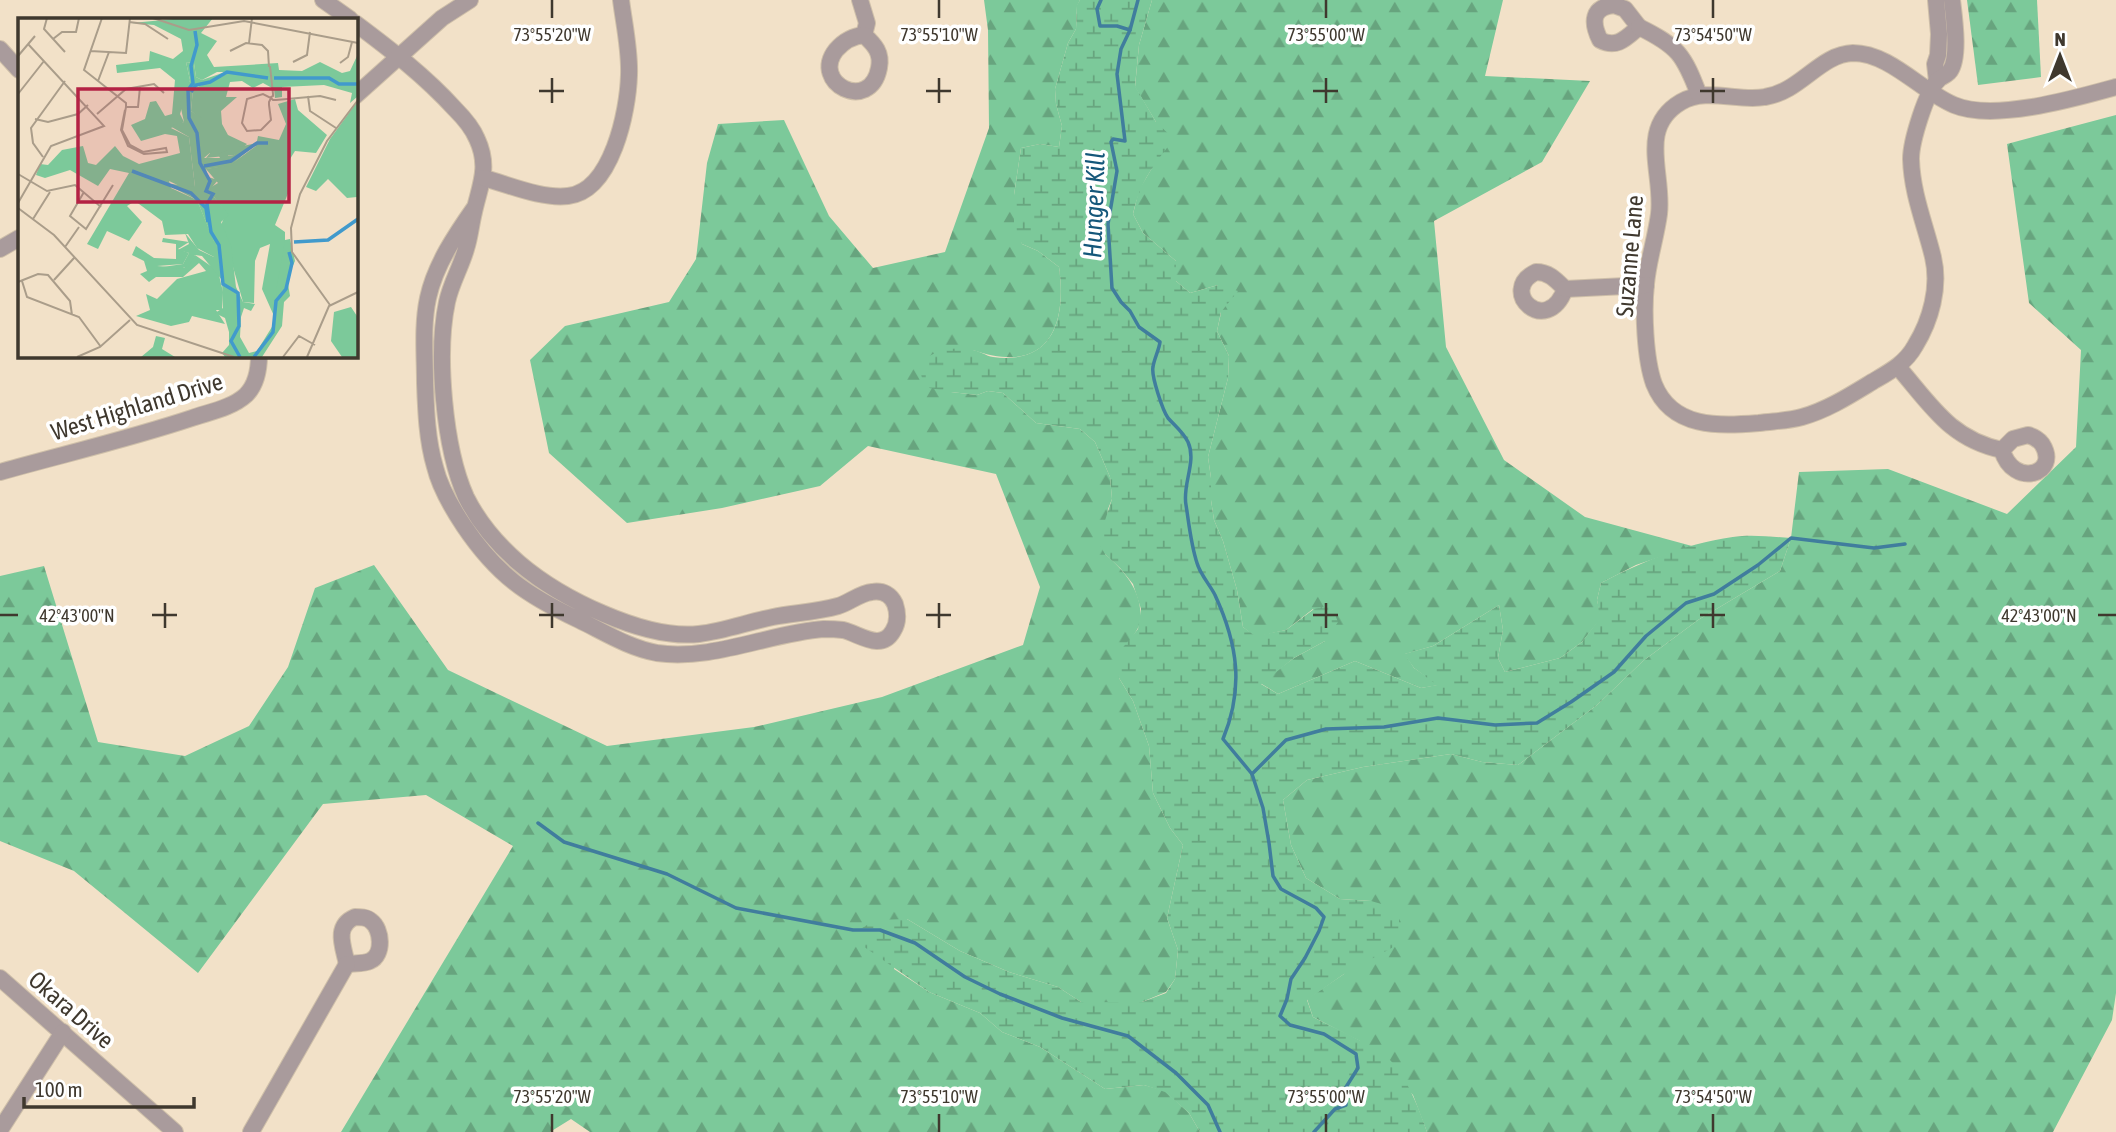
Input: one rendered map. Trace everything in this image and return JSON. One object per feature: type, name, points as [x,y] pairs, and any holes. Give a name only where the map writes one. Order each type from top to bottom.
[{"type":"street","points":[[323,0],[349,18]]},
{"type":"street","points":[[357,94],[453,10],[470,0]]},
{"type":"street","points":[[484,178],[541,194],[568,195],[584,191],[596,180],[617,139],[628,94],[628,54],[621,0]]},
{"type":"street","points":[[860,0],[867,23],[864,35]]},
{"type":"street","name":"Suzanne Lane","points":[[1699,95],[1677,104],[1668,112],[1657,132],[1655,152],[1660,204],[1646,285],[1646,335],[1654,384],[1663,399],[1677,412],[1690,420],[1706,424],[1727,426],[1798,419],[1831,407],[1898,367],[1917,344],[1932,309],[1934,261],[1913,185],[1911,157],[1913,139],[1934,86],[1939,34],[1936,0]]},
{"type":"street","name":"Suzanne Lane","points":[[1934,86],[1950,72],[1954,60],[1952,0]]},
{"type":"street","points":[[357,24],[435,86],[467,122],[481,148],[484,178],[467,246],[450,289],[443,328],[447,428],[460,481],[469,502],[495,539],[516,561],[538,578],[586,605],[651,631],[686,635],[836,607],[870,592],[885,593],[892,598],[896,608],[896,625],[886,640],[873,642],[861,636],[831,629],[724,648],[679,654],[656,653],[626,644],[552,608],[500,572],[453,509],[435,469],[426,413],[425,327],[428,296],[452,240],[475,206]]},
{"type":"street","points":[[1639,27],[1660,37],[1678,51],[1689,68],[1699,95],[1767,97],[1794,87],[1828,60],[1856,53],[1873,57],[1934,86],[1955,106],[1986,111],[2017,109],[2116,87]]},
{"type":"street","points":[[0,49],[18,69]]},
{"type":"street","points":[[0,248],[18,239]]},
{"type":"street","points":[[1564,289],[1646,285]]},
{"type":"street","points":[[425,327],[443,328]]},
{"type":"street","name":"West Highland Drive","points":[[0,472],[165,427],[223,408],[246,395],[254,383],[259,357]]},
{"type":"street","points":[[1898,367],[1952,428],[1987,447],[2003,450]]},
{"type":"street","points":[[453,509],[469,502]]},
{"type":"street","points":[[577,619],[586,605]]},
{"type":"street","points":[[719,629],[724,648]]},
{"type":"street","points":[[251,1132],[347,964]]},
{"type":"street","name":"Okara Drive","points":[[0,978],[175,1132]]},
{"type":"street","points":[[0,1130],[63,1032]]},
{"type":"green space","points":[[984,0],[1080,0],[1077,6],[1076,29],[1068,43],[1055,89],[1062,126],[1059,147],[1040,144],[1021,148],[1014,195],[1022,244],[1038,251],[1059,267],[1061,290],[1059,311],[1046,342],[1034,352],[1018,357],[997,356],[973,350],[951,392],[977,395],[988,391],[1003,393],[1036,423],[1080,429],[1095,442],[1110,477],[1112,499],[1108,509],[1105,554],[1127,577],[1140,605],[1139,626],[1129,645],[1119,678],[1133,701],[1149,746],[1153,793],[1170,828],[1183,845],[1167,918],[1178,950],[1175,979],[1166,992],[1142,1002],[1081,1002],[1058,987],[1009,972],[960,951],[907,919],[894,969],[929,992],[980,1013],[1002,1032],[1040,1047],[1105,1089],[1144,1085],[1165,1091],[1189,1113],[1200,1132],[590,1132],[571,1119],[550,1132],[341,1132],[513,846],[426,795],[323,804],[198,973],[74,871],[0,841],[0,576],[44,566],[98,742],[185,756],[249,726],[288,667],[315,588],[374,565],[448,670],[607,746],[754,727],[882,697],[1023,645],[1040,587],[996,474],[868,446],[820,486],[722,508],[627,523],[549,453],[530,360],[565,326],[669,302],[696,259],[707,163],[718,124],[784,120],[829,216],[873,268],[945,252],[989,128],[988,30]]},
{"type":"green space","points":[[1080,0],[1152,0],[1139,45],[1135,86],[1156,122],[1174,139],[1149,174],[1133,214],[1143,233],[1176,261],[1176,281],[1190,293],[1218,285],[1238,291],[1221,312],[1217,331],[1229,356],[1228,378],[1208,457],[1214,520],[1237,590],[1243,627],[1255,636],[1286,630],[1314,609],[1331,605],[1338,622],[1325,641],[1294,658],[1261,684],[1278,694],[1355,661],[1421,688],[1437,685],[1414,668],[1404,654],[1433,646],[1499,605],[1503,630],[1498,658],[1505,672],[1560,658],[1582,642],[1600,618],[1597,600],[1601,583],[1652,559],[1705,542],[1742,536],[1791,538],[1780,571],[1698,620],[1643,661],[1597,705],[1518,765],[1482,762],[1451,754],[1363,767],[1307,780],[1283,800],[1291,845],[1306,878],[1340,899],[1371,901],[1399,909],[1399,944],[1344,974],[1307,1000],[1313,1017],[1364,1043],[1390,1060],[1407,1084],[1427,1132],[1200,1132],[1189,1113],[1165,1092],[1144,1085],[1105,1089],[1040,1047],[1002,1032],[980,1013],[929,992],[860,944],[859,930],[875,920],[907,919],[960,951],[1009,972],[1058,987],[1081,1002],[1142,1002],[1166,993],[1175,979],[1178,950],[1167,918],[1183,845],[1170,828],[1153,793],[1149,746],[1133,701],[1119,678],[1120,651],[1138,629],[1141,609],[1133,584],[1105,554],[1098,542],[1112,499],[1110,477],[1095,442],[1080,429],[1036,423],[1003,393],[988,391],[977,395],[924,387],[919,365],[930,356],[950,349],[973,350],[993,357],[1014,357],[1030,353],[1043,345],[1052,334],[1058,320],[1060,303],[1059,267],[1038,251],[1022,244],[1014,226],[1014,195],[1021,148],[1040,144],[1059,147],[1062,126],[1055,89],[1068,43],[1076,29],[1077,5]]},
{"type":"green space","points":[[1152,0],[1503,0],[1485,76],[1590,81],[1542,162],[1434,221],[1446,347],[1504,460],[1585,517],[1692,546],[1636,565],[1601,583],[1597,600],[1601,618],[1582,642],[1560,658],[1505,672],[1498,658],[1503,630],[1499,605],[1433,646],[1405,654],[1414,668],[1439,685],[1421,688],[1355,661],[1278,694],[1260,683],[1294,658],[1325,641],[1313,609],[1286,630],[1255,637],[1243,627],[1237,590],[1214,520],[1208,457],[1228,378],[1229,356],[1217,331],[1221,313],[1218,285],[1190,293],[1176,281],[1176,261],[1143,233],[1133,214],[1139,190],[1152,168],[1156,122],[1135,87],[1139,45]]},
{"type":"green space","points":[[1967,0],[2037,0],[2041,77],[1978,85]]},
{"type":"green space","points":[[2116,115],[2116,993],[2112,1020],[2053,1132],[1427,1132],[1413,1095],[1360,1041],[1313,1017],[1307,999],[1344,974],[1371,901],[1340,899],[1306,878],[1291,845],[1283,800],[1307,780],[1363,767],[1451,754],[1482,762],[1518,765],[1597,705],[1643,661],[1698,620],[1780,571],[1791,538],[1799,472],[1888,469],[2007,514],[2076,447],[2081,350],[2029,303],[2007,144]]},
{"type":"waterway","name":"Hunger Kill","points":[[1101,0],[1097,9],[1100,26],[1117,26],[1130,30],[1121,49],[1117,74],[1125,141],[1113,139],[1111,142],[1117,171],[1108,224],[1112,288],[1139,327],[1160,342],[1153,367],[1156,385],[1168,418],[1184,435],[1190,450],[1185,497],[1193,549],[1198,567],[1223,613],[1236,667],[1234,702],[1223,739],[1252,774],[1263,808],[1273,876],[1281,889],[1316,908],[1324,917],[1305,958],[1291,979],[1280,1016],[1290,1025],[1324,1034],[1356,1054],[1358,1068],[1346,1087],[1346,1105],[1335,1109],[1314,1132]]},
{"type":"waterway","points":[[1130,30],[1138,0]]},
{"type":"waterway","points":[[1252,774],[1286,740],[1326,729],[1384,727],[1438,718],[1495,725],[1537,723],[1614,672],[1646,636],[1686,603],[1714,594],[1758,565],[1791,538],[1874,548],[1905,544]]},
{"type":"waterway","points":[[538,823],[564,842],[667,874],[736,908],[853,930],[880,930],[915,943],[965,977],[1000,994],[1062,1018],[1128,1036],[1176,1073],[1208,1105],[1220,1132]]}]
